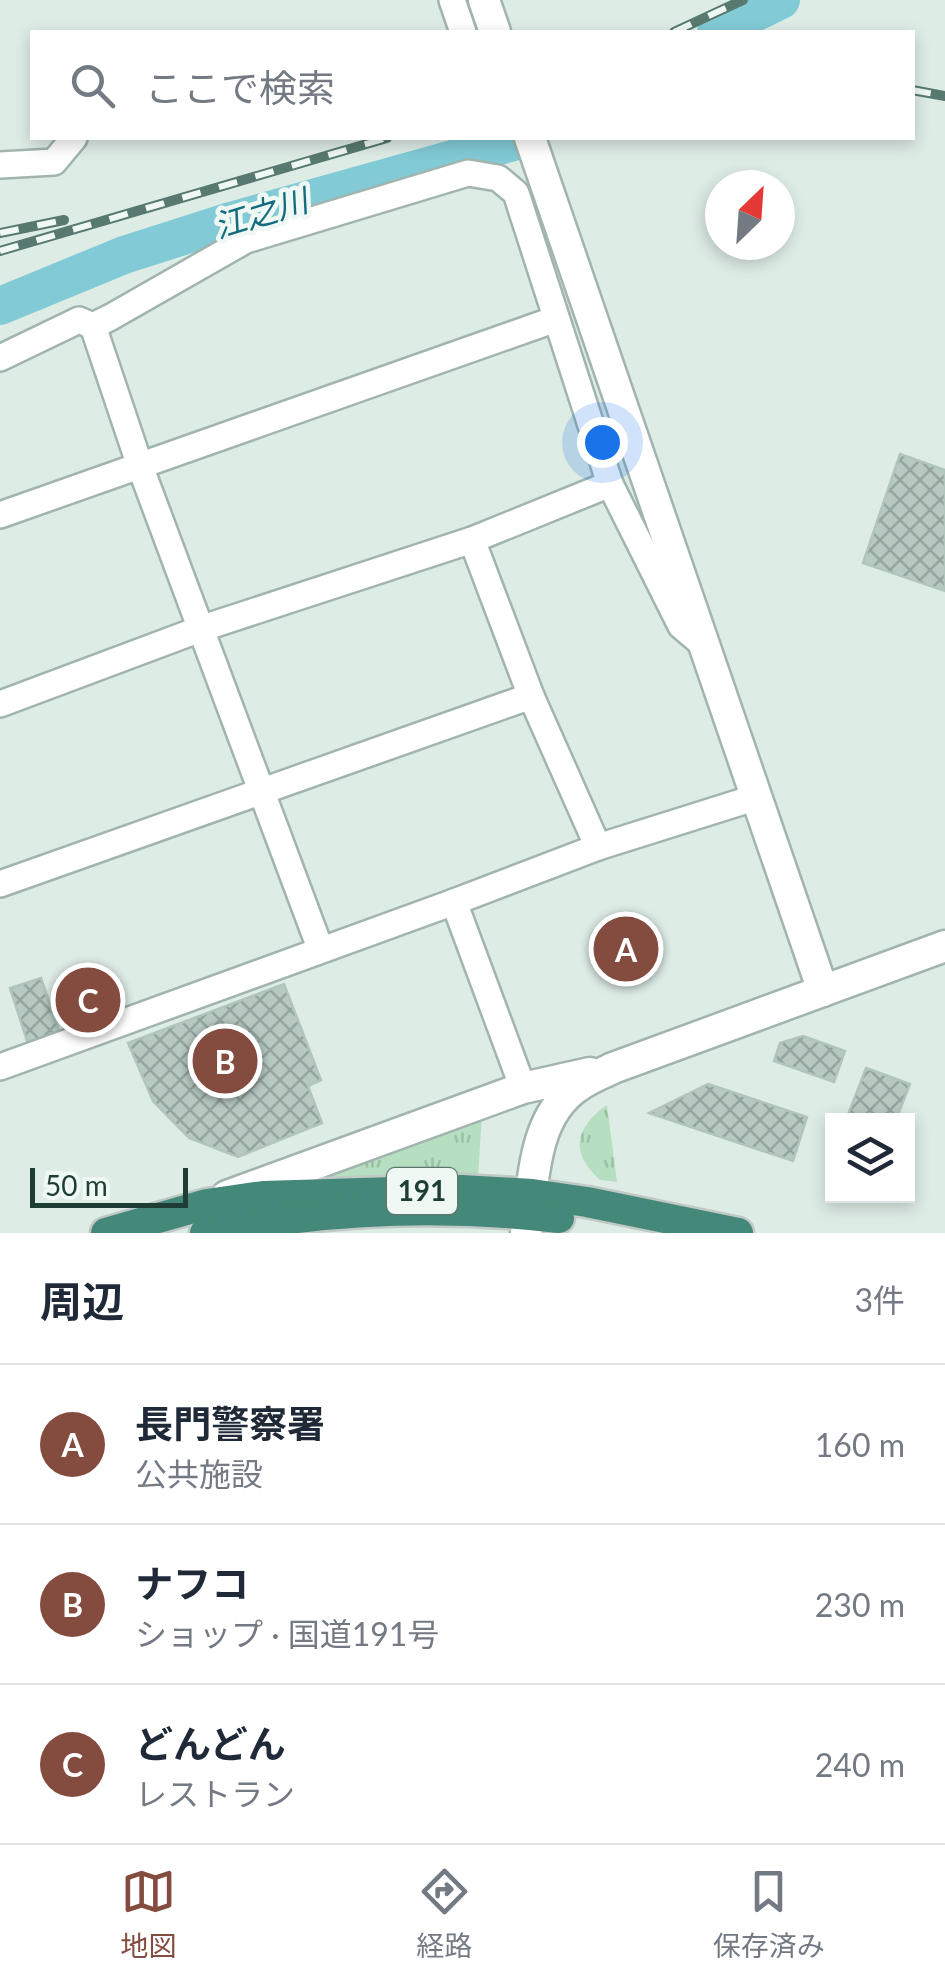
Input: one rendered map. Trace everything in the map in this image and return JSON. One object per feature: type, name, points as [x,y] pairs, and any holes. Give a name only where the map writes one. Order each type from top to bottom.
[{"type":"highway","name":"191","points":[[106,1233],[206,1218],[263,1196],[461,1190],[529,1214],[656,1233]]},
{"type":"highway","name":"191","points":[[529,1214],[588,1202],[738,1233]]},
{"type":"street","points":[[452,0],[462,30]]},
{"type":"street","points":[[484,0],[493,30]]},
{"type":"street","points":[[0,165],[54,162],[72,140]]},
{"type":"street","points":[[531,140],[823,990]]},
{"type":"street","points":[[93,326],[246,240],[468,173],[498,178],[516,192],[610,484],[681,626],[706,648]]},
{"type":"street","points":[[0,516],[556,319]]},
{"type":"street","points":[[0,358],[79,320],[93,326],[140,466],[320,948]]},
{"type":"street","points":[[0,704],[203,628],[472,540],[610,484]]},
{"type":"street","points":[[472,540],[531,696],[598,846]]},
{"type":"street","points":[[0,884],[531,696]]},
{"type":"street","points":[[0,1067],[598,846],[757,797]]},
{"type":"street","points":[[454,902],[523,1088]]},
{"type":"street","points":[[529,1214],[548,1120],[558,1104],[578,1086],[613,1068],[945,946]]},
{"type":"street","points":[[206,1218],[523,1088],[613,1068]]},
{"type":"green space","points":[[607,1105],[617,1182],[600,1180],[580,1150],[582,1132]]},
{"type":"green space","points":[[482,1114],[478,1177],[310,1182],[307,1174]]},
{"type":"building","points":[[900,454],[945,470],[945,591],[863,563]]},
{"type":"building","points":[[41,978],[62,1040],[30,1050],[10,988]]},
{"type":"building","points":[[101,978],[112,1010],[74,1023],[63,991]]},
{"type":"building","points":[[284,984],[321,1080],[308,1086],[322,1123],[238,1157],[189,1138],[153,1101],[128,1043]]},
{"type":"building","points":[[803,1036],[845,1051],[834,1082],[774,1061],[780,1043]]},
{"type":"building","points":[[866,1068],[910,1084],[899,1113],[849,1113]]},
{"type":"building","points":[[708,1084],[807,1117],[793,1161],[649,1113]]},
{"type":"waterway","name":"江之川","points":[[720,30],[781,0]]},
{"type":"waterway","name":"江之川","points":[[0,306],[124,255],[227,222],[521,140]]},
{"type":"railway","points":[[678,30],[743,0]]},
{"type":"railway","points":[[915,91],[945,96]]},
{"type":"railway","points":[[0,251],[380,140]]},
{"type":"railway","points":[[0,233],[64,220]]},
{"type":"place","name":"長門警察署","points":[[626,949]]},
{"type":"place","name":"どんどん","points":[[88,1000]]},
{"type":"place","name":"ナフコ","points":[[225,1061]]}]
